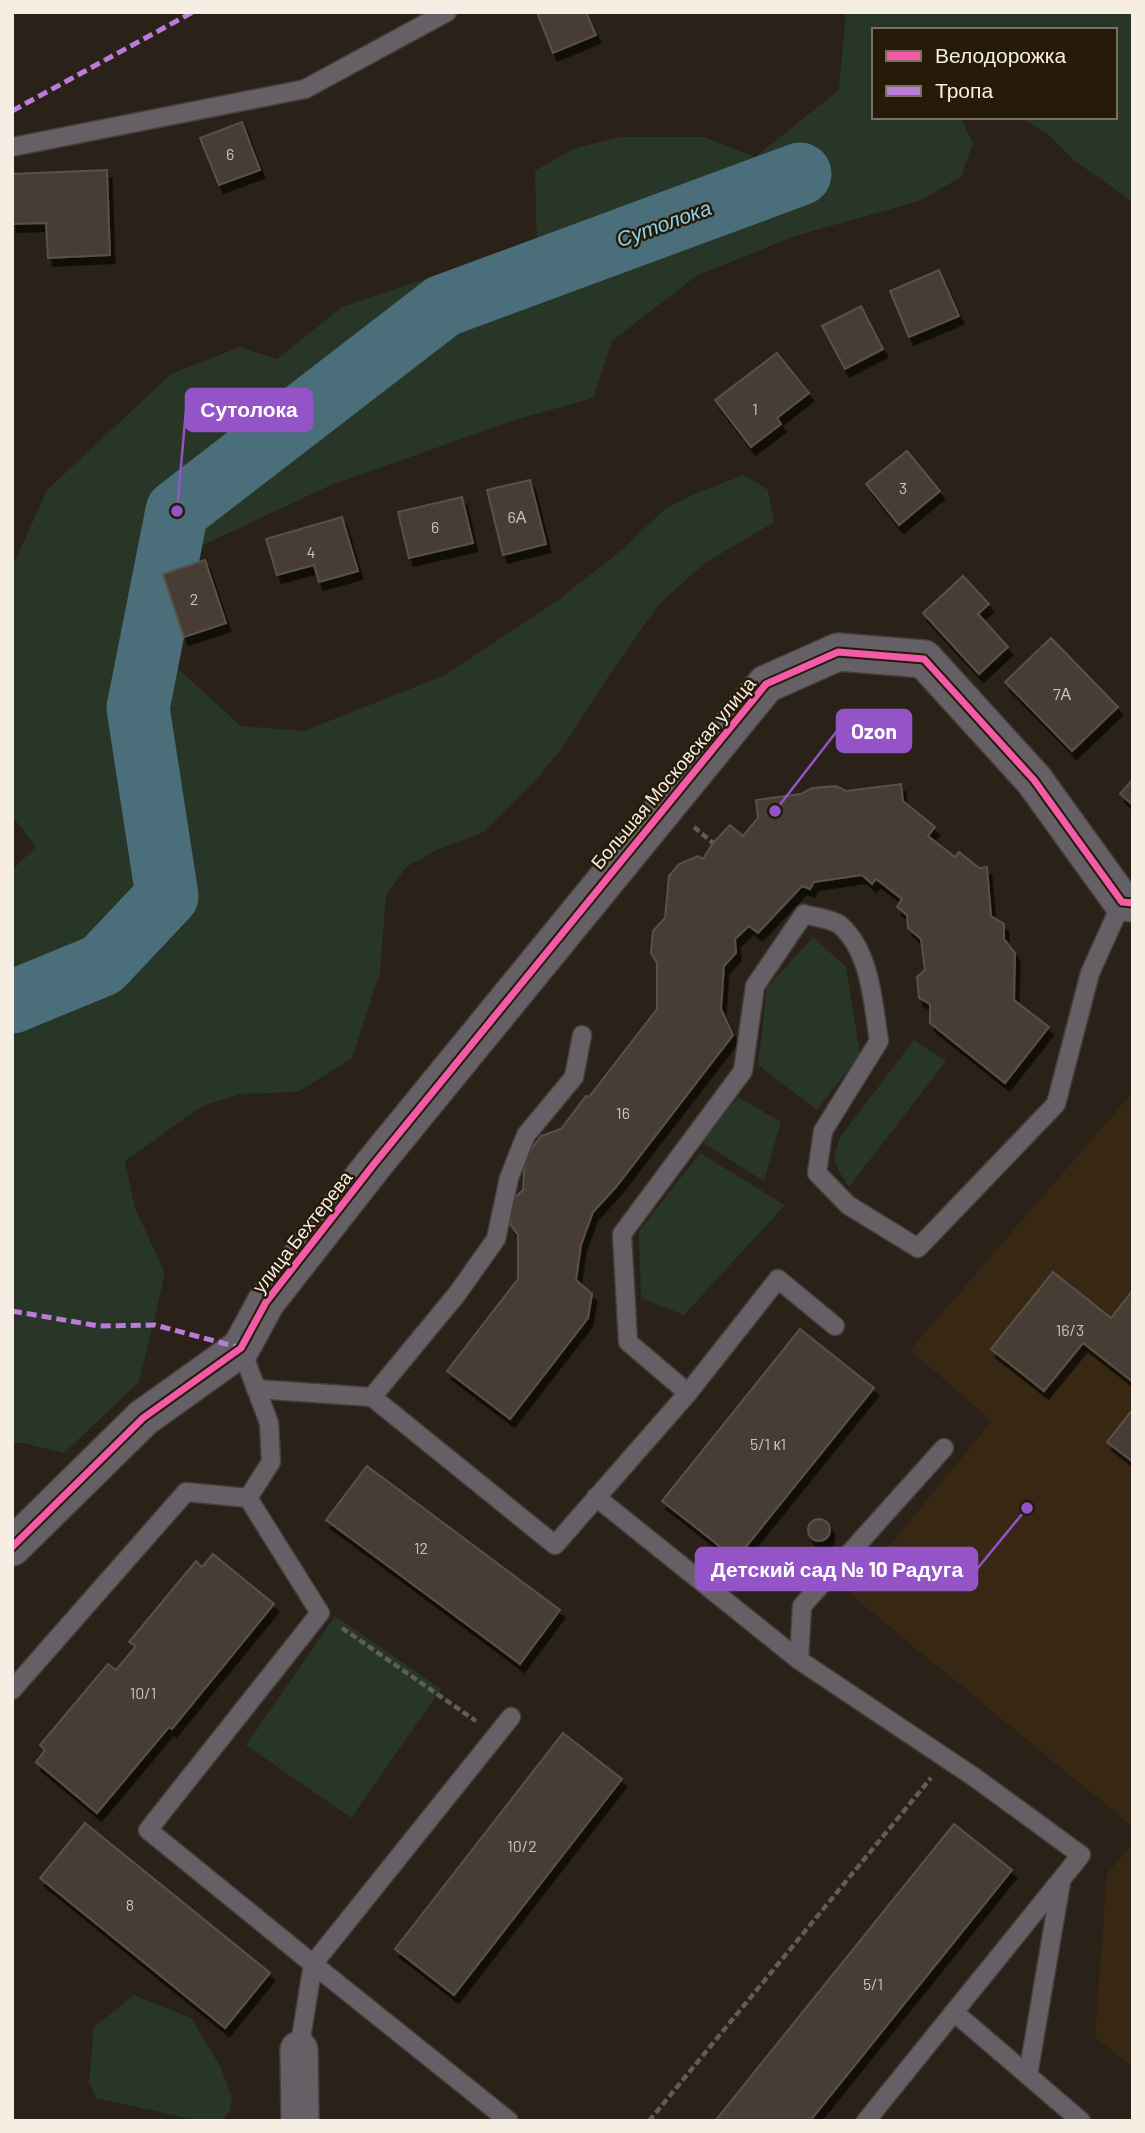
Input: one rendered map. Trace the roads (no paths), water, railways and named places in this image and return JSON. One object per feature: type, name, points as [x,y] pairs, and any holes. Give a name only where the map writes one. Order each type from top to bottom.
[{"type":"street","name":"Большая Московская улица","points":[[374,1164],[766,684],[838,652],[924,659],[1034,780],[1127,902]]},
{"type":"street","name":"улица Бехтерева","points":[[12,1547],[143,1418],[242,1348],[267,1303],[374,1164]]},
{"type":"street","points":[[299,2050],[300,2121]]},
{"type":"lane","points":[[12,146],[305,89],[447,12]]},
{"type":"lane","points":[[688,1393],[628,1342],[622,1234],[743,1071],[755,986],[804,914],[839,924],[859,949],[871,991],[879,1041],[823,1131],[817,1173],[848,1205],[918,1248],[1056,1104],[1090,973],[1127,902]]},
{"type":"lane","points":[[372,1397],[457,1294],[496,1239],[509,1178],[526,1135],[575,1077],[582,1035]]},
{"type":"lane","points":[[256,1389],[372,1397],[555,1545],[688,1393],[778,1279],[835,1326]]},
{"type":"lane","points":[[242,1348],[269,1423],[271,1462],[248,1498]]},
{"type":"lane","points":[[799,1660],[802,1605],[944,1448]]},
{"type":"lane","points":[[12,1690],[186,1492],[248,1498]]},
{"type":"lane","points":[[596,1497],[799,1660],[947,1759],[1081,1855],[866,2121]]},
{"type":"lane","points":[[248,1498],[320,1613],[148,1830],[509,2121]]},
{"type":"lane","points":[[299,2050],[313,1964],[511,1717]]},
{"type":"lane","points":[[1028,2075],[1061,1879]]},
{"type":"lane","points":[[954,2012],[1081,2121]]},
{"type":"waterway","name":"Сутолока","points":[[12,1002],[102,965],[167,896],[138,708],[177,511],[443,306],[800,174]]},
{"type":"place","name":"Сутолока","points":[[177,511]]},
{"type":"place","name":"Ozon","points":[[775,811]]},
{"type":"place","name":"Детский сад № 10 Радуга","points":[[1027,1508]]}]
